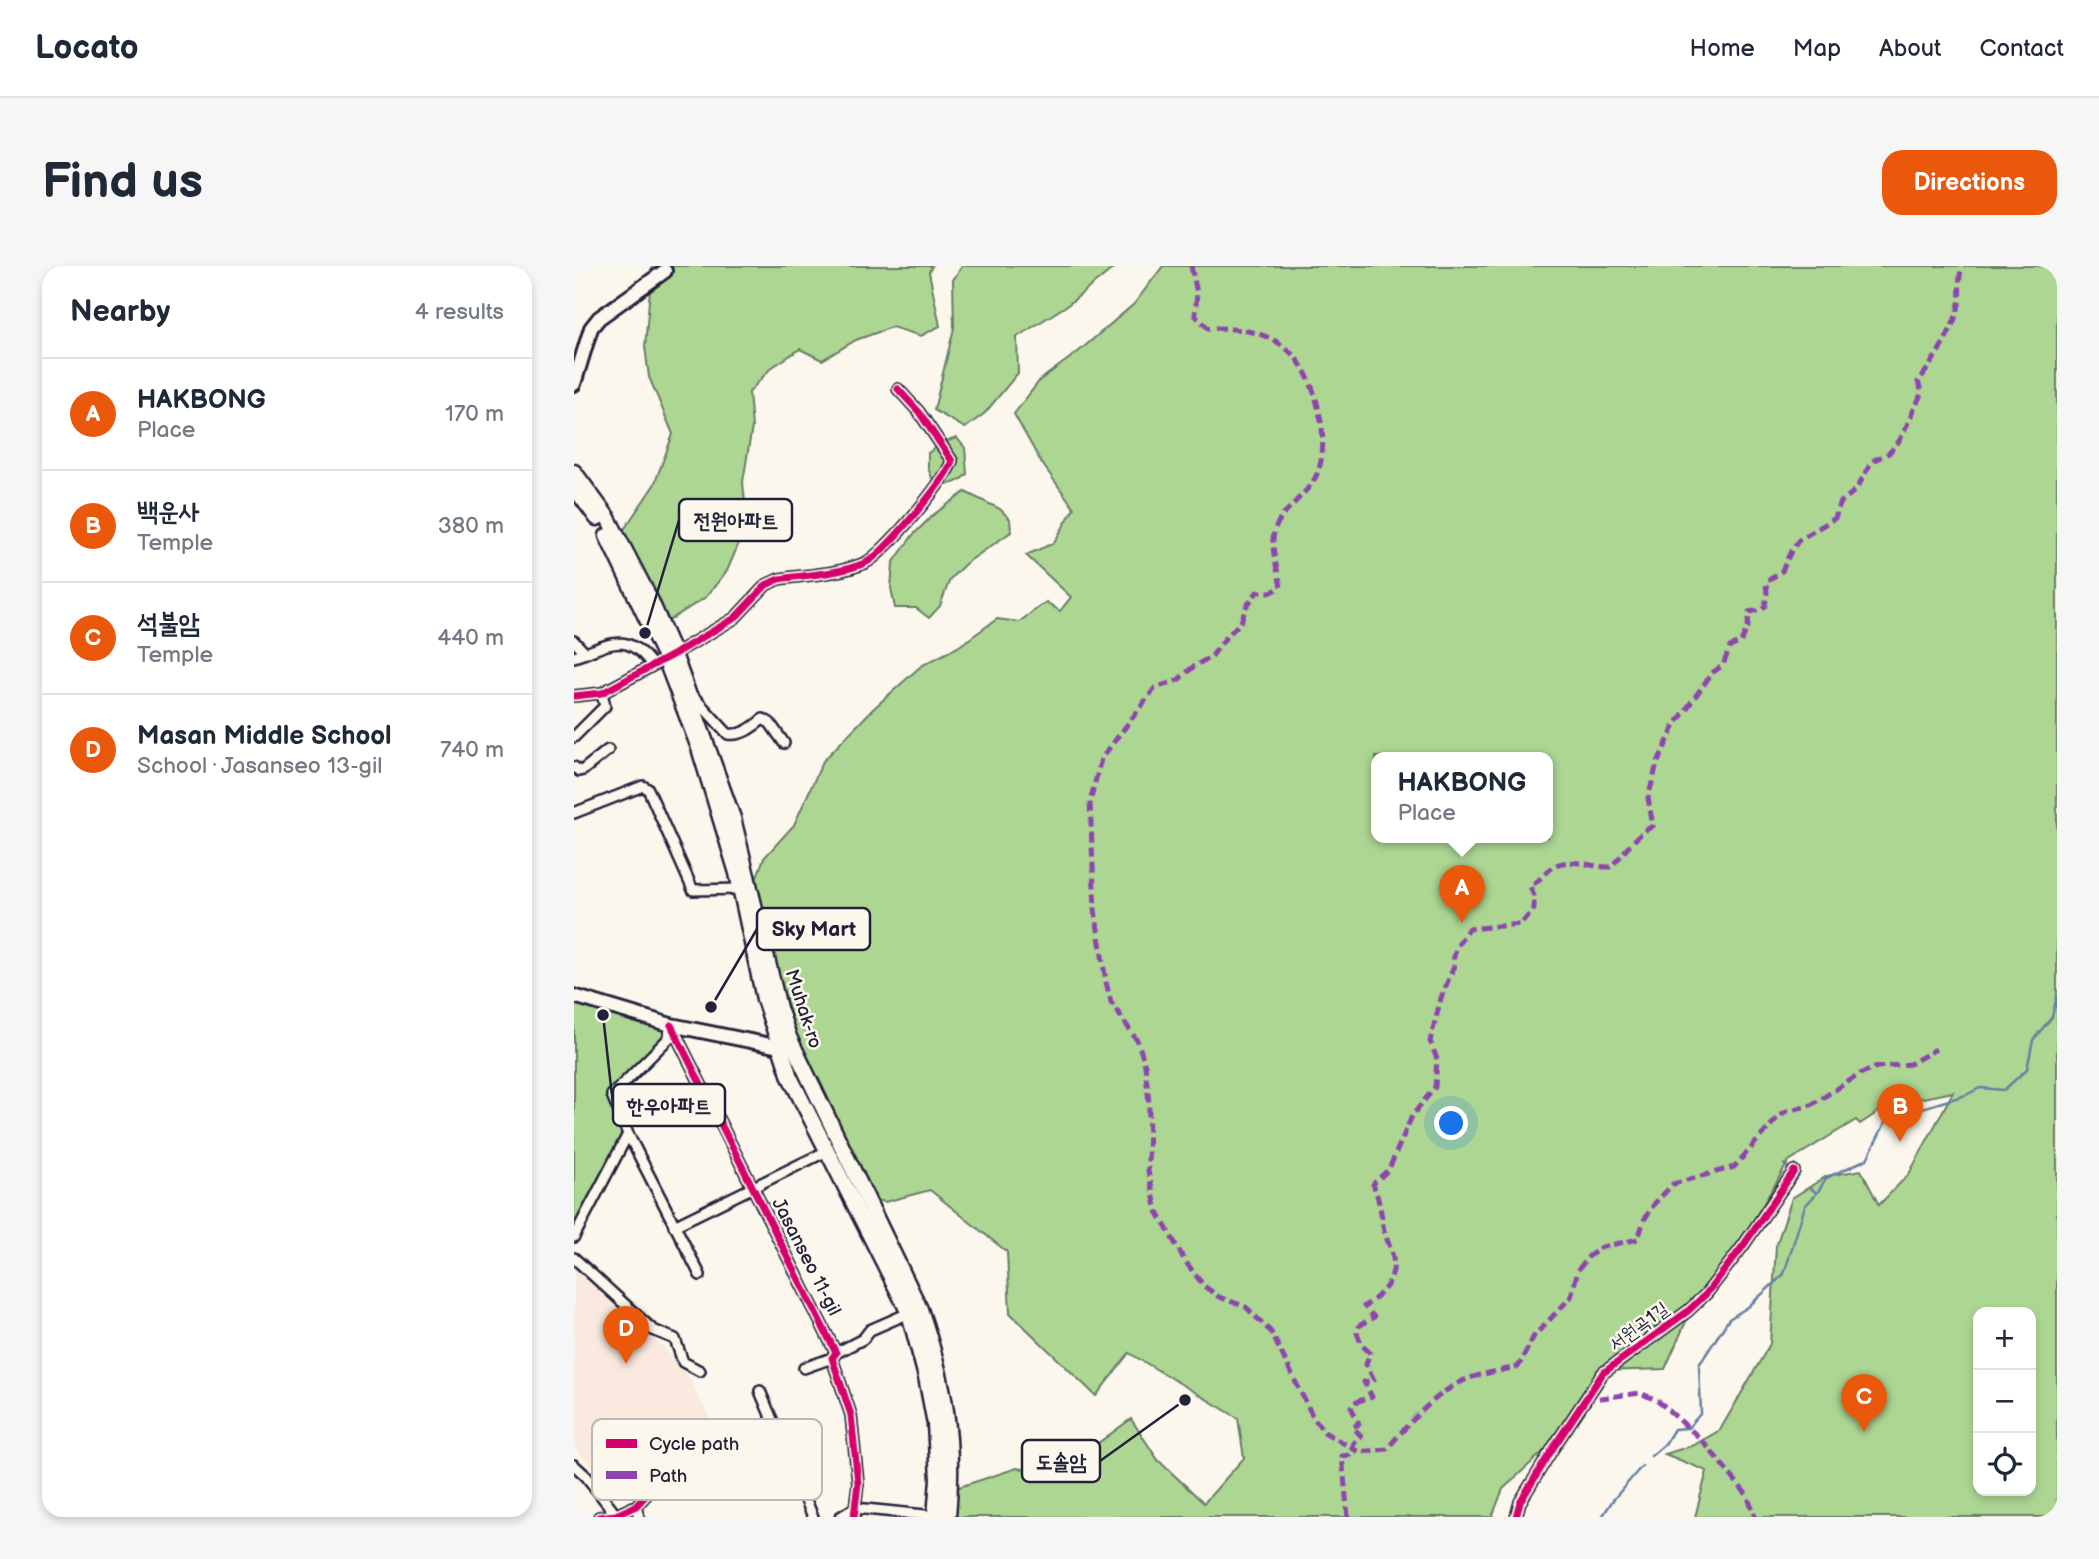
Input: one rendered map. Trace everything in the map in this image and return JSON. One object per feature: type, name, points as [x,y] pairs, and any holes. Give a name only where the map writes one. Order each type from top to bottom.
[{"type":"main road","points":[[574,384],[592,328],[599,318],[665,271]]},
{"type":"main road","name":"Muhak-ro","points":[[574,458],[596,491],[602,517]]},
{"type":"main road","name":"Muhak-ro","points":[[574,472],[602,517],[664,659],[699,748],[740,889],[764,999],[920,1309],[936,1354],[948,1412],[951,1469],[939,1517]]},
{"type":"main road","name":"Muhak-ro","points":[[574,487],[602,517]]},
{"type":"main road","name":"Muhak-ro","points":[[574,500],[602,517]]},
{"type":"main road","name":"Muhak-ro","points":[[664,659],[688,691],[730,807],[779,1008],[789,1077],[909,1314],[935,1424],[939,1517]]},
{"type":"main road","points":[[575,995],[671,1025],[786,1046]]},
{"type":"street","points":[[574,696],[602,693],[664,659],[735,618],[766,585],[779,579],[867,563],[931,495],[948,472],[952,461],[919,412],[898,389]]},
{"type":"street","points":[[574,641],[585,653]]},
{"type":"street","points":[[574,657],[613,642],[624,644],[645,657],[664,659]]},
{"type":"street","points":[[688,691],[728,734],[736,735],[764,719],[784,743]]},
{"type":"street","points":[[574,737],[605,706],[602,693]]},
{"type":"street","points":[[574,767],[579,771],[583,770],[608,750]]},
{"type":"street","points":[[574,813],[643,786],[648,789],[693,891],[740,889]]},
{"type":"street","points":[[671,1025],[669,1038],[612,1095],[628,1134],[700,1275]]},
{"type":"street","name":"Jasanseo 11-gil","points":[[671,1025],[834,1355],[851,1415],[858,1483],[854,1512]]},
{"type":"street","points":[[574,1237],[628,1134]]},
{"type":"street","points":[[674,1226],[827,1151]]},
{"type":"street","name":"서원곡1길","points":[[1516,1517],[1520,1502],[1555,1444],[1603,1373],[1688,1311],[1706,1294],[1743,1246],[1794,1171]]},
{"type":"street","points":[[574,1258],[653,1330],[675,1339],[682,1362],[700,1371]]},
{"type":"street","points":[[804,1368],[863,1339],[870,1329],[909,1314]]},
{"type":"street","points":[[760,1391],[771,1419]]},
{"type":"street","points":[[574,1465],[592,1484]]},
{"type":"street","points":[[604,1500],[616,1515]]},
{"type":"street","points":[[599,1517],[616,1515],[636,1506],[642,1500]]},
{"type":"street","points":[[805,1500],[813,1517]]},
{"type":"street","points":[[636,1506],[639,1517]]},
{"type":"street","points":[[840,1517],[854,1512],[939,1517]]},
{"type":"shaded area","points":[[574,1262],[666,1350],[689,1378],[710,1419],[592,1419],[592,1466],[574,1447]]},
{"type":"green space","points":[[652,266],[932,266],[929,272],[940,326],[921,336],[892,327],[856,340],[822,360],[800,349],[771,368],[749,392],[752,427],[743,482],[747,524],[727,571],[706,597],[668,621],[621,534],[654,485],[673,434],[649,377],[645,347]]},
{"type":"green space","points":[[962,266],[1116,266],[1069,304],[1017,337],[1018,373],[985,413],[965,428],[934,410],[954,328],[953,280]]},
{"type":"green space","points":[[1163,266],[2057,266],[2057,1517],[1695,1517],[1707,1471],[1665,1454],[1694,1445],[1720,1430],[1770,1344],[1776,1246],[1792,1198],[1827,1176],[1861,1170],[1879,1205],[1909,1174],[1953,1092],[1889,1105],[1860,1124],[1856,1120],[1789,1161],[1749,1228],[1695,1301],[1665,1369],[1603,1371],[1547,1448],[1503,1489],[1492,1517],[955,1517],[956,1488],[1017,1468],[1039,1472],[1079,1457],[1131,1419],[1158,1460],[1204,1503],[1244,1458],[1238,1418],[1129,1353],[1096,1396],[1010,1313],[1007,1252],[930,1190],[885,1202],[872,1199],[803,1071],[750,895],[764,858],[794,825],[823,761],[873,709],[921,666],[958,647],[997,619],[1019,622],[1046,602],[1060,611],[1071,597],[1026,555],[1054,543],[1074,508],[1041,462],[1014,414],[1040,380],[1078,352],[1134,304]]},
{"type":"green space","points":[[957,438],[965,448],[967,474],[952,483],[934,483],[928,468],[928,453],[942,443]]},
{"type":"green space","points":[[965,492],[1000,509],[1010,519],[1011,532],[965,564],[950,579],[940,606],[929,618],[916,608],[895,608],[891,588],[893,563],[913,535],[933,515]]},
{"type":"green space","points":[[574,1001],[668,1028],[667,1037],[609,1094],[625,1132],[574,1229]]},
{"type":"waterway","points":[[1818,1192],[1826,1178],[1867,1159],[1885,1123],[1902,1109],[1922,1108],[1980,1088],[2004,1090],[2027,1069],[2033,1040],[2052,1017],[2057,996]]},
{"type":"waterway","points":[[1784,1164],[1787,1167]]},
{"type":"waterway","points":[[1651,1456],[1665,1444],[1674,1429],[1688,1428],[1701,1413],[1699,1365],[1729,1319],[1748,1307],[1784,1274],[1805,1206],[1817,1193],[1810,1188]]},
{"type":"waterway","points":[[1602,1517],[1642,1466]]},
{"type":"marked path","points":[[1191,266],[1197,293],[1195,315],[1208,328],[1252,332],[1269,338],[1297,359],[1314,393],[1320,416],[1323,438],[1321,461],[1313,482],[1284,514],[1275,529],[1273,550],[1281,587],[1272,592],[1257,592],[1246,607],[1241,622],[1212,656],[1178,680],[1155,688],[1101,759],[1090,802],[1095,910],[1111,1002],[1138,1042],[1145,1065],[1149,1103],[1148,1171],[1157,1211],[1185,1261],[1204,1286],[1219,1297],[1246,1307],[1271,1332],[1312,1415],[1324,1432],[1359,1452],[1387,1449],[1414,1419],[1447,1390],[1470,1378],[1518,1367],[1534,1336],[1571,1297],[1578,1270],[1589,1256],[1602,1247],[1638,1239],[1644,1220],[1673,1184],[1734,1167],[1780,1115],[1787,1111],[1811,1105],[1862,1073],[1877,1067],[1910,1064],[1936,1049]]},
{"type":"marked path","points":[[1348,1517],[1342,1456],[1350,1455],[1354,1443],[1361,1436],[1353,1427],[1359,1424],[1351,1407],[1358,1401],[1372,1397],[1364,1382],[1374,1380],[1366,1364],[1370,1353],[1362,1345],[1357,1333],[1359,1326],[1374,1317],[1364,1306],[1376,1298],[1386,1286],[1394,1265],[1373,1184],[1389,1169],[1412,1116],[1435,1087],[1437,1059],[1430,1041],[1441,998],[1454,966],[1457,947],[1468,929],[1521,924],[1534,909],[1534,896],[1530,886],[1552,867],[1566,862],[1610,867],[1635,839],[1653,826],[1648,798],[1657,764],[1675,725],[1712,673],[1723,665],[1730,647],[1741,642],[1748,626],[1749,612],[1765,606],[1766,582],[1782,571],[1799,540],[1835,518],[1841,502],[1856,490],[1872,461],[1889,453],[1900,440],[1922,392],[1918,382],[1943,344],[1957,313],[1963,266]]},
{"type":"marked path","points":[[1584,1400],[1641,1393],[1659,1402],[1701,1439],[1747,1495],[1755,1517]]},
{"type":"cycle path","points":[[574,696],[602,693],[674,654],[735,618],[766,585],[779,579],[855,567],[865,563],[885,547],[926,500],[952,461],[919,412],[898,389]]},
{"type":"cycle path","points":[[671,1025],[836,1353],[832,1358],[851,1415],[858,1483],[854,1517]]},
{"type":"cycle path","points":[[1516,1517],[1520,1502],[1603,1373],[1688,1311],[1706,1294],[1743,1246],[1794,1171]]},
{"type":"cycle path","points":[[599,1517],[616,1515],[636,1506],[642,1500]]},
{"type":"place","name":"전원아파트","points":[[645,633]]},
{"type":"place","name":"HAKBONG","points":[[1462,923]]},
{"type":"place","name":"Sky Mart","points":[[711,1007]]},
{"type":"place","name":"한우아파트","points":[[603,1015]]},
{"type":"place","name":"백운사","points":[[1900,1142]]},
{"type":"place","name":"Masan Middle School","points":[[626,1364]]},
{"type":"place","name":"도솔암","points":[[1185,1400]]},
{"type":"place","name":"석불암","points":[[1864,1432]]}]
